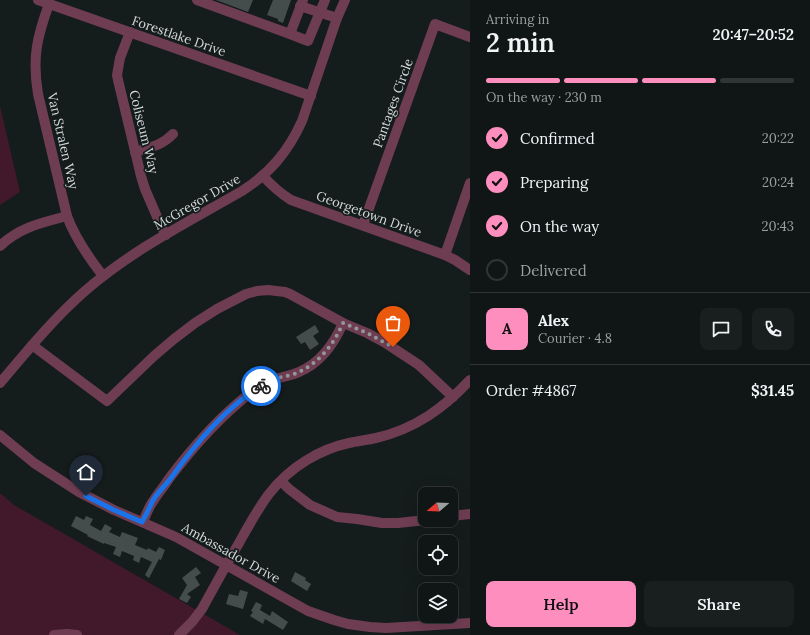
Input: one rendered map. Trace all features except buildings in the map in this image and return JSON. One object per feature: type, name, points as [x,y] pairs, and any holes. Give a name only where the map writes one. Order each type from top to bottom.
[{"type":"street","name":"Forestlake Drive","points":[[38,0],[310,96]]},
{"type":"street","points":[[197,0],[308,41],[325,0]]},
{"type":"street","name":"McGregor Drive","points":[[0,383],[53,322],[103,276],[139,251],[242,191],[272,168],[289,146],[302,122],[337,18],[345,0]]},
{"type":"street","points":[[290,34],[301,3],[320,13],[337,18]]},
{"type":"street","name":"Van Stralen Way","points":[[48,4],[36,49],[35,64],[38,94],[67,216],[77,239],[103,276]]},
{"type":"street","name":"Pantages Circle","points":[[363,226],[435,24],[470,37]]},
{"type":"street","name":"Coliseum Way","points":[[130,32],[120,58],[118,80],[145,189],[166,235]]},
{"type":"street","points":[[135,152],[159,145],[173,134]]},
{"type":"street","name":"Georgetown Drive","points":[[263,176],[272,187],[291,200],[445,255],[470,270]]},
{"type":"street","points":[[445,255],[470,184]]},
{"type":"street","points":[[0,246],[20,231],[67,216]]},
{"type":"street","points":[[32,345],[107,401],[174,339],[217,309],[246,294],[257,291],[268,290],[285,292],[343,323],[367,333],[401,352],[419,365],[453,397]]},
{"type":"street","points":[[142,522],[153,501],[199,440],[230,409],[259,387],[278,378],[298,372],[314,363],[330,346],[339,333],[343,323]]},
{"type":"street","points":[[179,635],[202,609],[260,506],[270,492],[294,468],[320,452],[344,444],[376,438],[400,430],[428,416],[446,404],[470,380]]},
{"type":"street","name":"Ambassador Drive","points":[[0,435],[34,463],[79,492],[114,510],[176,536],[308,611],[348,624],[370,627],[386,628],[470,624]]},
{"type":"street","points":[[281,481],[288,489],[310,505],[337,517],[382,523],[418,521]]},
{"type":"street","points":[[458,515],[470,514]]},
{"type":"street","points":[[54,635],[77,635]]},
{"type":"shaded area","points":[[0,106],[20,192],[0,205]]},
{"type":"shaded area","points":[[0,493],[14,505],[240,635],[0,635]]},
{"type":"way so far","points":[[261,386],[278,378],[298,372],[314,363],[326,352],[339,333],[343,323],[367,333],[393,347]]},
{"type":"route","points":[[86,496],[142,522],[153,501],[199,440],[230,409],[261,386]]}]
